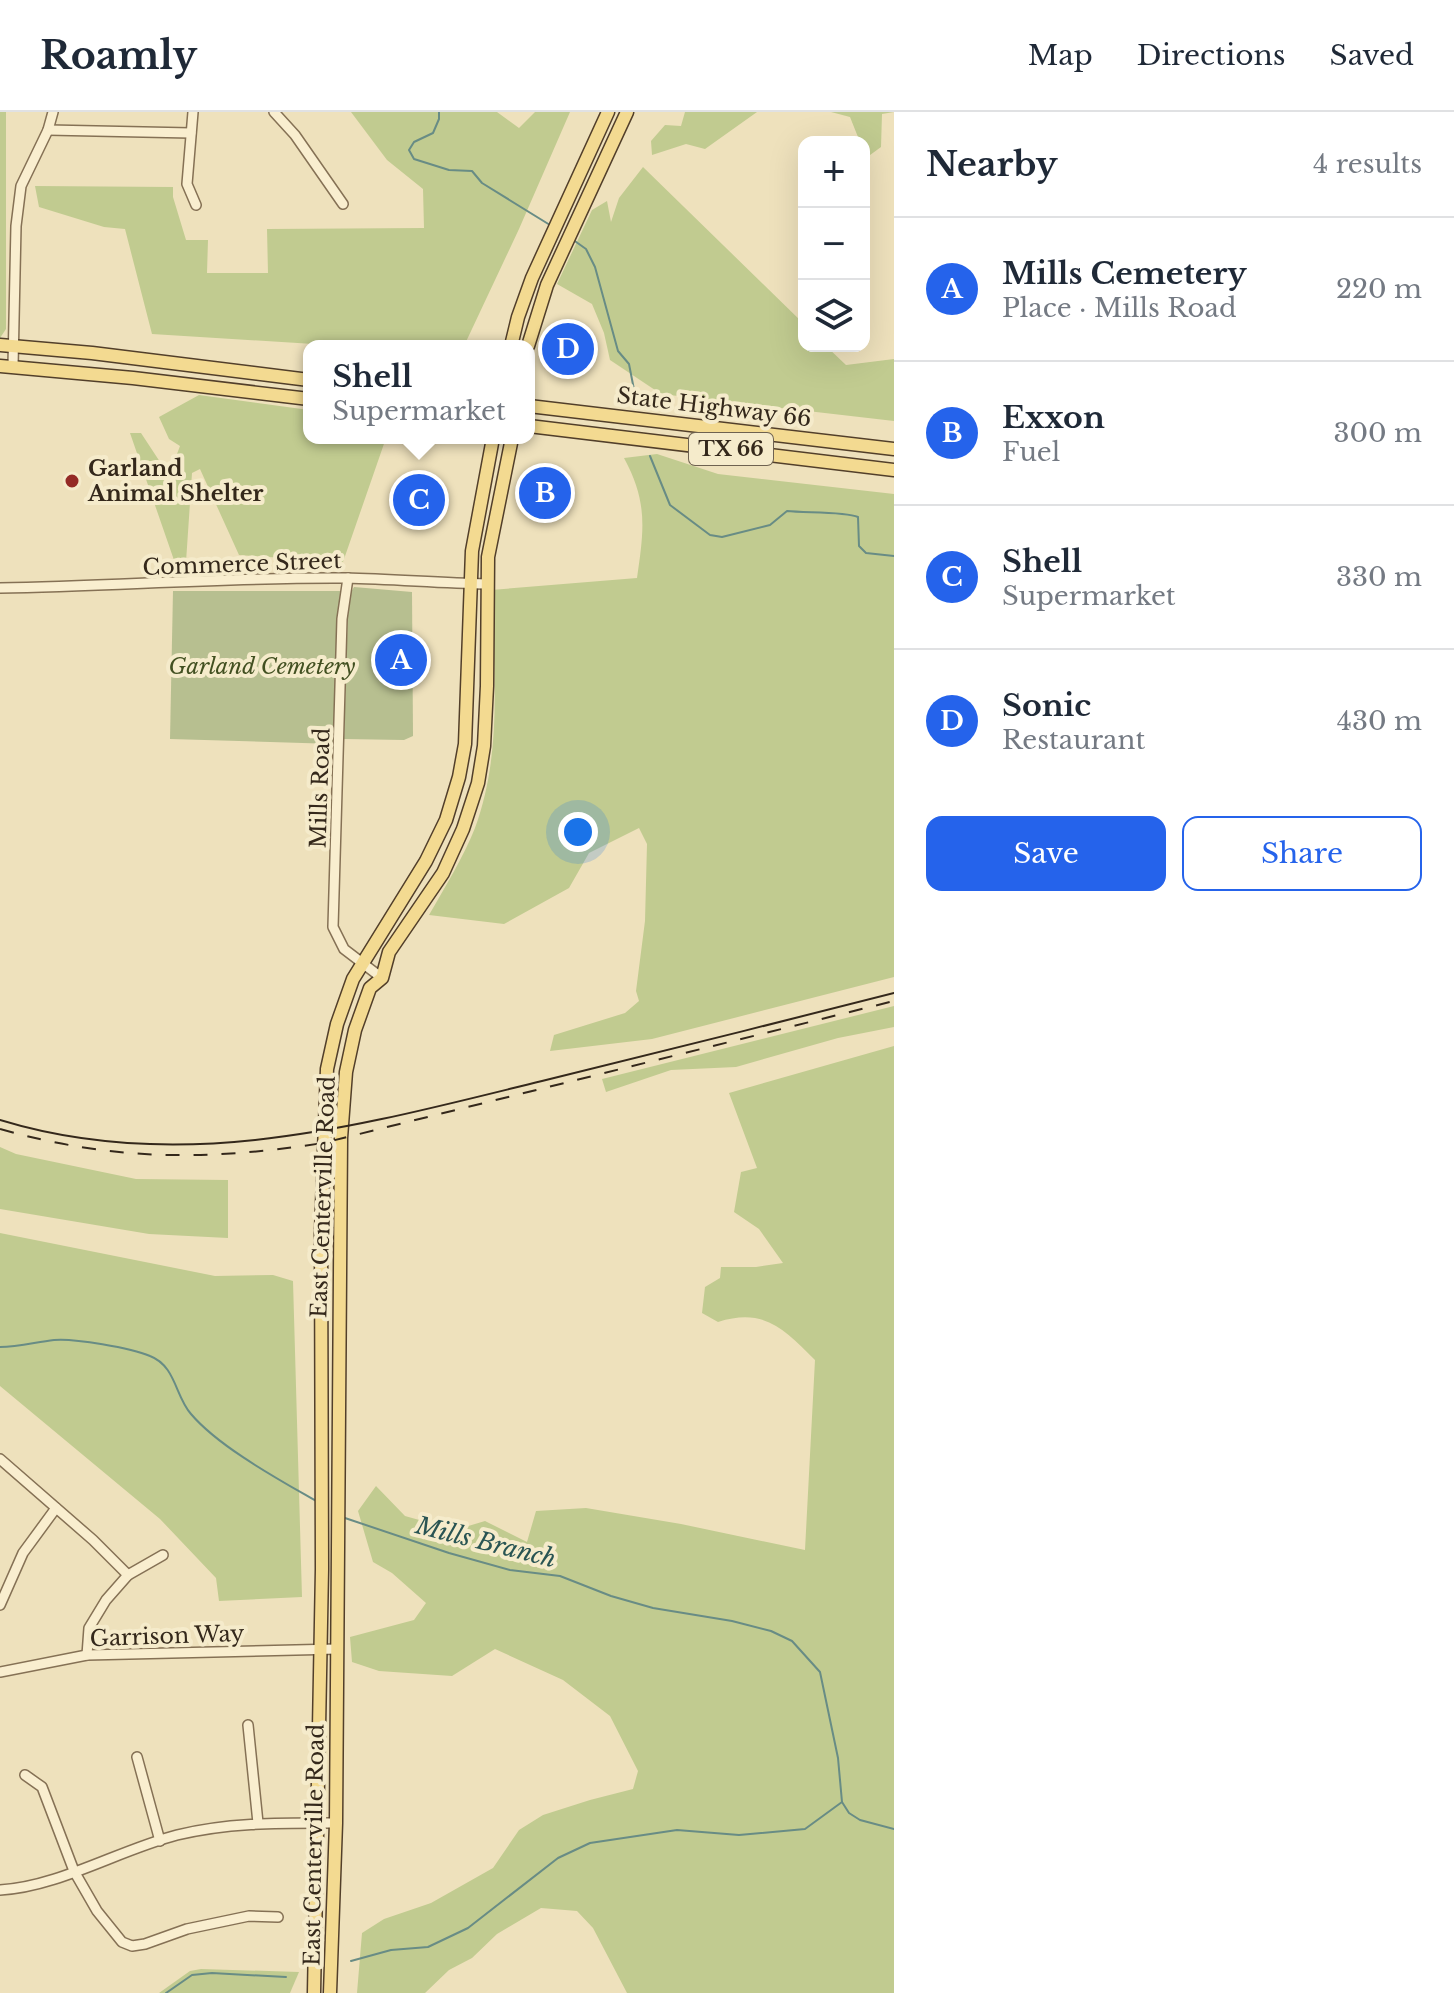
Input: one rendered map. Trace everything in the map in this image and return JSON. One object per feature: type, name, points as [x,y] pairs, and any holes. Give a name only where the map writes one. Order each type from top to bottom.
[{"type":"main road","points":[[512,340],[532,278],[608,112]]},
{"type":"main road","points":[[530,340],[547,285],[627,112]]},
{"type":"main road","points":[[0,345],[303,379]]},
{"type":"main road","points":[[7,366],[303,398]]},
{"type":"main road","name":"State Highway 66","points":[[535,407],[894,449]]},
{"type":"main road","name":"State Highway 66","points":[[535,427],[894,470]]},
{"type":"main road","name":"East Centerville Road","points":[[314,1993],[322,1569],[321,1233],[324,1092],[331,1049],[349,991],[362,963],[426,861],[446,820],[459,777],[465,744],[472,551],[492,444]]},
{"type":"main road","name":"East Centerville Road","points":[[330,1993],[336,1823],[342,1120],[346,1072],[370,988],[382,978],[389,952],[443,873],[463,829],[478,783],[484,746],[487,686],[486,584],[490,539],[511,444]]},
{"type":"main road","points":[[331,1049],[351,1048]]},
{"type":"main road","points":[[321,1233],[341,1233]]},
{"type":"main road","points":[[321,1381],[339,1381]]},
{"type":"street","points":[[7,366],[14,346],[16,226],[21,186],[48,130],[53,112]]},
{"type":"street","points":[[193,112],[187,184],[196,205]]},
{"type":"street","points":[[274,112],[295,135],[343,204]]},
{"type":"street","points":[[48,130],[191,133]]},
{"type":"street","name":"Commerce Street","points":[[0,588],[348,578],[486,584]]},
{"type":"street","name":"Mills Road","points":[[348,578],[342,619],[333,927],[344,949],[382,978]]},
{"type":"street","points":[[0,1459],[128,1575]]},
{"type":"street","points":[[0,1605],[23,1553],[56,1508]]},
{"type":"street","points":[[87,1655],[89,1628],[106,1600],[128,1575],[163,1555]]},
{"type":"street","name":"Garrison Way","points":[[0,1672],[87,1655],[337,1649]]},
{"type":"street","points":[[248,1725],[258,1823]]},
{"type":"street","points":[[137,1757],[160,1841]]},
{"type":"street","points":[[25,1775],[42,1787],[74,1871],[97,1911],[122,1942],[132,1946],[249,1916],[278,1917]]},
{"type":"street","points":[[0,1890],[56,1879],[178,1835],[258,1823],[336,1823]]},
{"type":"green space","points":[[0,112],[6,112],[6,329],[0,338]]},
{"type":"green space","points":[[351,112],[497,112],[519,128],[535,112],[570,112],[467,340],[303,340],[303,343],[152,334],[125,229],[104,227],[39,207],[35,186],[173,187],[186,240],[208,240],[207,273],[268,273],[267,229],[424,228],[423,189],[387,160]]},
{"type":"green space","points":[[685,112],[757,112],[705,149],[686,144],[652,155],[651,141],[665,125],[681,126]]},
{"type":"green space","points":[[831,112],[894,112],[882,114],[881,147],[870,155],[870,136],[858,136],[850,117]]},
{"type":"green space","points":[[643,167],[798,318],[798,352],[832,352],[846,365],[894,359],[894,421],[661,394],[610,360],[604,333],[592,304],[557,284],[592,210],[607,201],[611,222],[619,198]]},
{"type":"green space","points":[[199,395],[303,409],[303,444],[384,444],[343,562],[239,555],[200,469],[192,473],[186,562],[175,563],[130,433],[141,433],[164,468],[174,462],[180,446],[169,439],[159,417]]},
{"type":"green space","points":[[657,454],[718,474],[894,494],[894,977],[652,1039],[550,1051],[554,1035],[625,1013],[639,1001],[636,991],[645,921],[647,844],[639,828],[589,853],[569,888],[504,924],[429,915],[475,828],[490,770],[495,710],[491,590],[637,578],[641,503],[624,458]]},
{"type":"green space","points":[[354,587],[412,592],[413,736],[404,740],[344,739],[348,609]]},
{"type":"green space","name":"Garland Cemetery","points":[[173,591],[340,591],[335,744],[170,739]]},
{"type":"green space","points":[[894,1006],[894,1027],[838,1038],[736,1067],[671,1070],[606,1092],[602,1079]]},
{"type":"green space","points":[[894,1046],[894,1993],[627,1993],[593,1928],[577,1911],[541,1908],[497,1934],[472,1958],[449,1970],[425,1993],[357,1993],[362,1933],[384,1919],[431,1903],[493,1868],[519,1830],[543,1815],[633,1789],[638,1771],[610,1716],[563,1680],[495,1649],[452,1676],[379,1671],[352,1662],[350,1637],[414,1620],[426,1603],[392,1573],[373,1562],[358,1511],[376,1486],[405,1516],[455,1530],[485,1521],[527,1542],[536,1511],[586,1508],[805,1550],[815,1360],[773,1324],[749,1317],[718,1322],[702,1313],[705,1287],[720,1278],[721,1267],[783,1263],[759,1229],[734,1212],[741,1172],[757,1168],[729,1093]]},
{"type":"green space","points":[[0,1147],[16,1154],[136,1179],[228,1180],[228,1238],[149,1234],[0,1209]]},
{"type":"green space","points":[[0,1233],[215,1276],[273,1275],[293,1281],[302,1597],[219,1601],[216,1578],[160,1519],[0,1386]]},
{"type":"green space","points":[[190,1971],[299,1972],[290,1993],[159,1993]]},
{"type":"waterway","points":[[439,112],[433,133],[414,142],[409,150],[414,159],[449,170],[472,171],[482,183],[550,225]]},
{"type":"waterway","points":[[572,239],[586,249],[595,267],[618,351],[629,364],[636,400]]},
{"type":"waterway","points":[[650,456],[670,505],[710,535],[722,537],[770,525],[787,511],[844,514],[858,517],[859,546],[866,553],[894,556]]},
{"type":"waterway","name":"Mills Branch","points":[[0,1347],[63,1340],[102,1344],[150,1356],[165,1367],[186,1407],[203,1426],[250,1462],[316,1501]]},
{"type":"waterway","name":"Mills Branch","points":[[342,1517],[510,1570],[560,1576],[653,1608],[732,1621],[771,1631],[792,1641],[820,1672],[838,1758],[842,1802],[849,1813],[860,1820],[894,1829]]},
{"type":"waterway","points":[[351,1961],[391,1950],[428,1947],[468,1928],[558,1858],[590,1843],[677,1830],[739,1835],[805,1829],[842,1802]]},
{"type":"waterway","points":[[166,1993],[192,1975],[212,1973],[286,1977]]},
{"type":"tram line","points":[[0,1120],[68,1136],[137,1144],[204,1144],[272,1138],[407,1114],[894,993]]},
{"type":"railway","points":[[0,1129],[82,1147],[161,1155],[240,1153],[323,1143],[894,1001]]},
{"type":"place","name":"Sonic","points":[[568,349]]},
{"type":"place","name":"Garland Animal Shelter","points":[[72,481]]},
{"type":"place","name":"Exxon","points":[[545,493]]},
{"type":"place","name":"Shell","points":[[419,500]]},
{"type":"place","name":"Mills Cemetery","points":[[401,660]]}]
